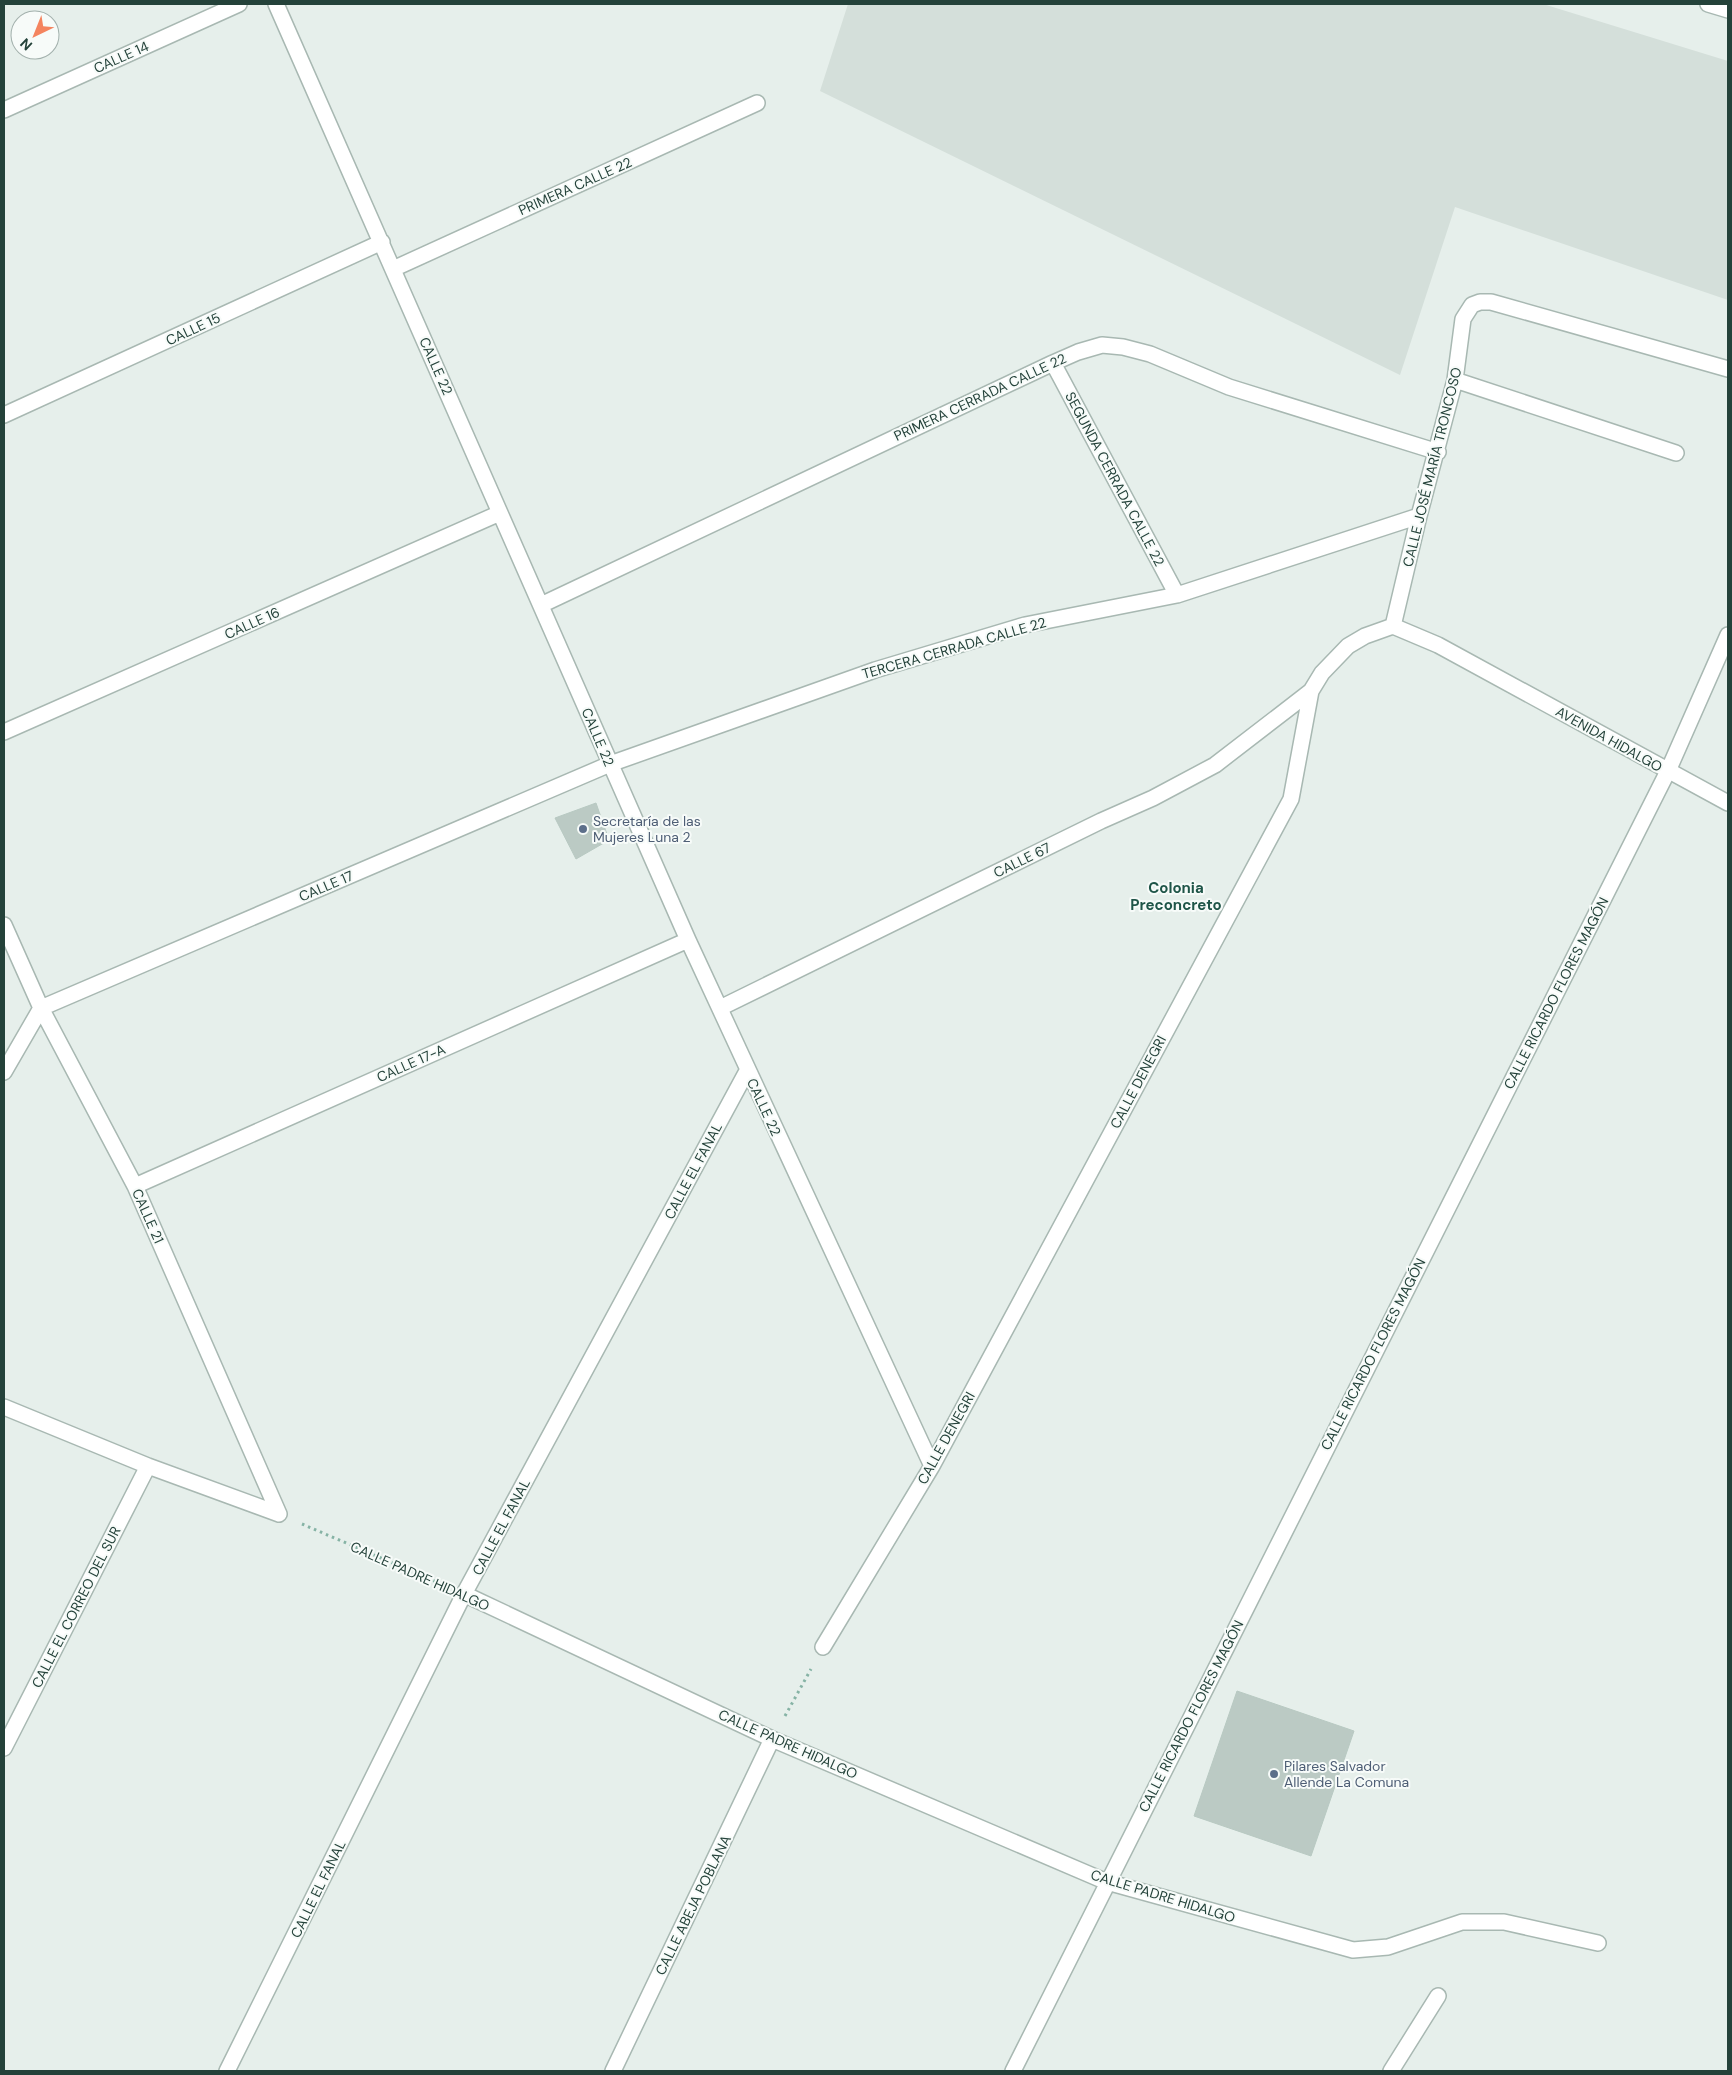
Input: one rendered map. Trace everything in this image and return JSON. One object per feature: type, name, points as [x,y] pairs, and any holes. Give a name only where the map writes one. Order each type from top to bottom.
[{"type":"street","name":"CALLE 14","points":[[4,110],[239,4]]},
{"type":"street","name":"CALLE 22","points":[[276,4],[394,268],[688,940],[747,1071],[932,1466]]},
{"type":"street","points":[[1708,4],[1728,10]]},
{"type":"street","name":"PRIMERA CALLE 22","points":[[394,268],[757,103]]},
{"type":"street","name":"CALLE 15","points":[[4,415],[382,242]]},
{"type":"street","name":"CALLE JOSÉ MARÍA TRONCOSO","points":[[1393,626],[1419,516],[1438,452],[1455,380],[1463,319],[1472,305],[1491,302],[1728,369]]},
{"type":"street","name":"PRIMERA CERRADA CALLE 22","points":[[541,605],[1053,363],[1078,352],[1102,345],[1123,346],[1150,354],[1229,387],[1438,452]]},
{"type":"street","name":"SEGUNDA CERRADA CALLE 22","points":[[1053,363],[1176,596]]},
{"type":"street","points":[[1455,380],[1676,453]]},
{"type":"street","name":"CALLE 16","points":[[4,732],[500,513]]},
{"type":"street","name":"TERCERA CERRADA CALLE 22","points":[[610,764],[893,664],[1025,625],[1176,596],[1419,516]]},
{"type":"street","name":"AVENIDA HIDALGO","points":[[1393,626],[1438,645],[1728,804]]},
{"type":"street","name":"CALLE DENEGRI","points":[[823,1647],[932,1466],[1290,799],[1311,691],[1322,673],[1348,646],[1365,636],[1393,626]]},
{"type":"street","name":"CALLE RICARDO FLORES MAGÓN","points":[[1013,2071],[1668,771],[1725,656],[1728,635]]},
{"type":"street","name":"CALLE 67","points":[[720,1008],[1176,786],[1215,765],[1311,691]]},
{"type":"street","name":"CALLE 17","points":[[41,1008],[610,764]]},
{"type":"street","name":"CALLE 21","points":[[4,925],[41,1008],[135,1186],[279,1514]]},
{"type":"street","name":"CALLE 17-A","points":[[135,1186],[688,940]]},
{"type":"street","points":[[4,1072],[41,1008]]},
{"type":"street","name":"CALLE EL FANAL","points":[[227,2071],[464,1594],[747,1071]]},
{"type":"street","points":[[4,1407],[148,1466],[279,1514]]},
{"type":"street","name":"CALLE EL CORREO DEL SUR","points":[[4,1748],[148,1466]]},
{"type":"street","name":"CALLE PADRE HIDALGO","points":[[464,1594],[772,1739],[1107,1882],[1353,1950],[1388,1946],[1462,1922],[1504,1922],[1598,1942]]},
{"type":"street","name":"CALLE ABEJA POBLANA","points":[[613,2071],[772,1739]]},
{"type":"street","points":[[1391,2071],[1438,1996]]},
{"type":"path","name":"CALLE PADRE HIDALGO","points":[[279,1514],[464,1594]]},
{"type":"path","points":[[772,1739],[823,1647]]},
{"type":"shaded area","points":[[848,4],[1543,4],[1728,61],[1728,300],[1455,207],[1400,375],[820,91]]},
{"type":"building","name":"Secretaría de las Mujeres Luna 2","points":[[596,803],[609,840],[576,859],[555,818]]},
{"type":"building","name":"Pilares Salvador Allende La Comuna","points":[[1237,1691],[1354,1731],[1311,1856],[1194,1816]]},
{"type":"place","name":"Secretaría de las Mujeres Luna 2","points":[[583,829]]},
{"type":"place","name":"Pilares Salvador Allende La Comuna","points":[[1274,1774]]},
{"type":"district","name":"Colonia Preconcreto","points":[[1176,896]]}]
